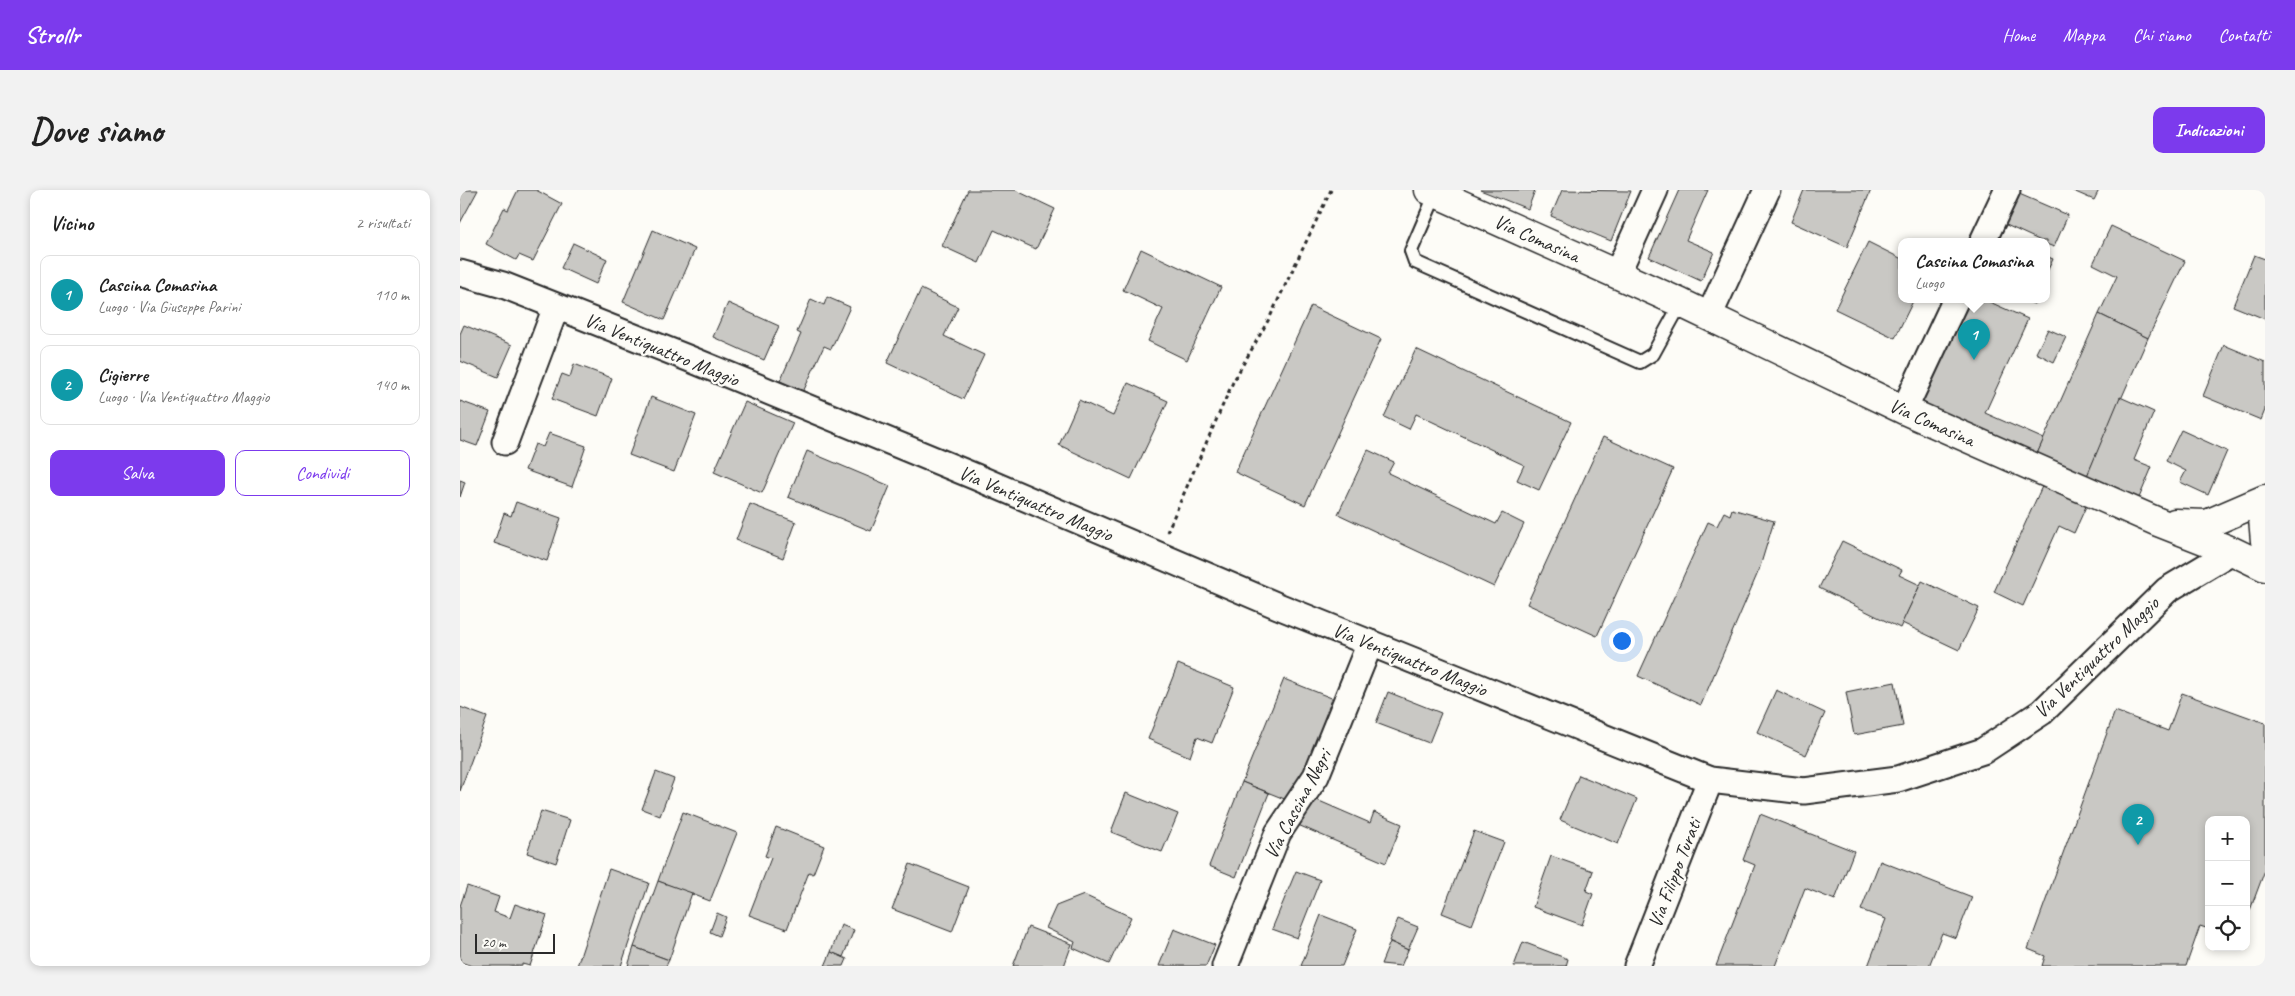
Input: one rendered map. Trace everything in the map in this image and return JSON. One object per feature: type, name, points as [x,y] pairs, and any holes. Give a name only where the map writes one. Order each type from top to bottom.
[{"type":"street","points":[[1617,274],[1655,190]]},
{"type":"street","points":[[1708,316],[1767,190]]},
{"type":"street","points":[[1984,238],[2007,190]]},
{"type":"street","name":"Via Comasina","points":[[1433,192],[1680,303],[1904,410],[2158,522],[2232,551],[2265,567]]},
{"type":"street","name":"Via Ventiquattro Maggio","points":[[460,273],[502,285],[556,306],[976,477],[1156,555],[1370,643],[1710,780],[1804,791],[1898,779],[1983,752],[2042,712],[2166,590],[2232,551]]},
{"type":"street","points":[[1904,410],[1954,303]]},
{"type":"street","points":[[505,442],[556,306]]},
{"type":"street","points":[[2158,522],[2207,524],[2265,499]]},
{"type":"street","points":[[2265,512],[2263,518],[2265,541]]},
{"type":"street","name":"Via Cascina Negri","points":[[1225,966],[1278,833],[1316,776],[1370,643]]},
{"type":"street","name":"Via Filippo Turati","points":[[1637,966],[1710,780]]},
{"type":"lane","points":[[1433,192],[1411,251],[1415,262],[1640,362],[1653,354],[1680,303]]},
{"type":"path","points":[[1156,555],[1234,382],[1269,318],[1331,190]]},
{"type":"building","points":[[460,190],[478,190],[460,223]]},
{"type":"building","points":[[518,190],[536,190],[562,204],[533,261],[519,255],[516,260],[486,244],[504,208],[508,210]]},
{"type":"building","points":[[968,190],[1015,190],[1055,209],[1036,249],[994,230],[979,263],[942,246]]},
{"type":"building","points":[[1480,190],[1535,190],[1528,209]]},
{"type":"building","points":[[1562,190],[1631,191],[1611,241],[1551,216]]},
{"type":"building","points":[[1679,190],[1708,190],[1686,240],[1714,252],[1701,281],[1649,257]]},
{"type":"building","points":[[1804,190],[1871,190],[1847,247],[1791,222]]},
{"type":"building","points":[[2071,190],[2099,190],[2094,200]]},
{"type":"building","points":[[2017,193],[2068,215],[2054,247],[2050,246],[2050,238],[2034,238],[2004,224]]},
{"type":"building","points":[[2111,226],[2185,261],[2148,338],[2099,314],[2117,276],[2093,264]]},
{"type":"building","points":[[653,230],[695,249],[664,320],[623,302]]},
{"type":"building","points":[[1868,242],[1898,257],[1898,303],[1912,303],[1895,338],[1835,309]]},
{"type":"building","points":[[573,243],[607,259],[596,284],[561,268]]},
{"type":"building","points":[[1141,249],[1221,287],[1187,360],[1148,341],[1163,309],[1123,290]]},
{"type":"building","points":[[2254,255],[2265,259],[2265,319],[2233,306]]},
{"type":"building","points":[[921,289],[958,307],[944,336],[984,355],[963,399],[887,363]]},
{"type":"building","points":[[827,297],[850,307],[831,349],[824,346],[803,392],[780,381],[801,334],[797,332],[811,299],[824,305]]},
{"type":"building","points":[[728,303],[779,326],[764,360],[713,337]]},
{"type":"building","points":[[1966,303],[1992,303],[2028,319],[1985,413],[2044,439],[2037,454],[1921,402]]},
{"type":"building","points":[[1311,306],[1381,339],[1305,505],[1235,472]]},
{"type":"building","points":[[2099,314],[2148,338],[2087,476],[2037,454]]},
{"type":"building","points":[[464,325],[512,345],[498,377],[460,361],[460,334]]},
{"type":"building","points":[[2048,329],[2066,337],[2054,362],[2036,353]]},
{"type":"building","points":[[2224,345],[2265,362],[2265,410],[2261,420],[2203,396]]},
{"type":"building","points":[[1416,349],[1571,422],[1539,490],[1517,480],[1524,465],[1416,414],[1409,429],[1384,417]]},
{"type":"building","points":[[574,364],[612,378],[598,416],[552,399],[562,374],[570,377]]},
{"type":"building","points":[[1128,383],[1168,401],[1131,479],[1059,445],[1079,400],[1113,416]]},
{"type":"building","points":[[651,397],[696,415],[674,472],[629,455]]},
{"type":"building","points":[[2120,397],[2154,412],[2134,460],[2152,467],[2139,498],[2087,476]]},
{"type":"building","points":[[460,401],[490,412],[477,446],[460,440]]},
{"type":"building","points":[[745,402],[793,423],[762,493],[714,472]]},
{"type":"building","points":[[2181,430],[2227,451],[2208,495],[2180,482],[2186,471],[2166,461]]},
{"type":"building","points":[[549,433],[586,446],[572,487],[525,470],[535,444],[543,447]]},
{"type":"building","points":[[1603,437],[1673,469],[1597,636],[1527,604]]},
{"type":"building","points":[[1368,450],[1394,462],[1388,473],[1496,524],[1502,513],[1524,524],[1494,587],[1338,514]]},
{"type":"building","points":[[807,451],[890,486],[871,531],[788,497]]},
{"type":"building","points":[[460,480],[465,482],[460,497]]},
{"type":"building","points":[[2044,482],[2088,502],[2074,533],[2059,526],[2023,606],[1994,592]]},
{"type":"building","points":[[516,502],[561,518],[547,561],[494,543],[504,513],[511,516]]},
{"type":"building","points":[[750,504],[796,522],[783,558],[736,540]]},
{"type":"building","points":[[1732,509],[1774,521],[1759,570],[1701,705],[1638,676],[1708,522],[1717,526],[1724,512],[1730,515]]},
{"type":"building","points":[[1842,541],[1902,570],[1899,575],[1920,585],[1900,628],[1819,588]]},
{"type":"building","points":[[1922,581],[1979,608],[1959,650],[1902,623]]},
{"type":"building","points":[[1178,664],[1234,687],[1212,743],[1197,737],[1190,757],[1148,739]]},
{"type":"building","points":[[1284,679],[1334,699],[1292,802],[1242,782]]},
{"type":"building","points":[[1895,682],[1903,726],[1854,735],[1846,692]]},
{"type":"building","points":[[1776,690],[1825,713],[1806,755],[1757,732]]},
{"type":"building","points":[[1388,692],[1441,713],[1429,743],[1376,723]]},
{"type":"building","points":[[2182,693],[2265,723],[2265,870],[2250,910],[2250,816],[2205,816],[2205,928],[2200,926],[2186,966],[2042,966],[2045,956],[2028,949],[2115,711],[2168,731]]},
{"type":"building","points":[[460,707],[487,717],[460,791]]},
{"type":"building","points":[[656,772],[674,779],[660,816],[642,809]]},
{"type":"building","points":[[1579,775],[1637,799],[1618,844],[1560,820]]},
{"type":"building","points":[[1242,782],[1269,793],[1236,877],[1209,866]]},
{"type":"building","points":[[1126,793],[1178,814],[1162,852],[1111,832]]},
{"type":"building","points":[[1310,797],[1370,823],[1374,812],[1402,824],[1386,863],[1298,825]]},
{"type":"building","points":[[541,811],[570,820],[556,863],[527,853]]},
{"type":"building","points":[[683,812],[737,833],[710,901],[658,881]]},
{"type":"building","points":[[1760,814],[1854,851],[1835,900],[1805,888],[1775,966],[1716,966],[1755,865],[1743,860]]},
{"type":"building","points":[[776,827],[824,846],[813,874],[809,872],[787,929],[749,915],[771,858],[765,856]]},
{"type":"building","points":[[1474,831],[1504,842],[1472,925],[1442,913]]},
{"type":"building","points":[[1551,856],[1593,871],[1586,891],[1593,894],[1582,925],[1533,907]]},
{"type":"building","points":[[1880,861],[1972,897],[1956,938],[1942,933],[1929,966],[1868,966],[1886,919],[1861,910]]},
{"type":"building","points":[[910,864],[969,887],[952,932],[892,909]]},
{"type":"building","points":[[609,869],[649,883],[621,966],[577,966]]},
{"type":"building","points":[[1296,871],[1320,880],[1297,938],[1272,929]]},
{"type":"building","points":[[658,881],[692,893],[669,960],[634,947]]},
{"type":"building","points":[[467,886],[499,897],[494,912],[510,918],[515,904],[547,915],[530,966],[522,964],[522,966],[472,966],[460,962],[460,906]]},
{"type":"building","points":[[1084,895],[1131,917],[1109,964],[1073,948],[1075,942],[1046,928],[1056,906]]},
{"type":"building","points":[[717,913],[726,917],[719,936],[710,932]]},
{"type":"building","points":[[1321,915],[1357,929],[1342,966],[1301,966]]},
{"type":"building","points":[[1398,919],[1418,927],[1408,950],[1389,941]]},
{"type":"building","points":[[841,925],[854,930],[843,957],[831,952]]},
{"type":"building","points":[[1028,927],[1072,944],[1064,966],[1013,966]]},
{"type":"building","points":[[1174,929],[1215,945],[1206,966],[1159,966]]},
{"type":"building","points":[[1390,942],[1408,950],[1401,966],[1381,964]]},
{"type":"building","points":[[1523,942],[1568,959],[1566,966],[1514,966]]},
{"type":"building","points":[[634,947],[669,960],[666,966],[628,966]]},
{"type":"building","points":[[831,952],[847,959],[844,966],[825,966]]},
{"type":"place","name":"Cascina Comasina","points":[[1974,360]]},
{"type":"place","name":"Cigierre","points":[[2138,845]]}]
